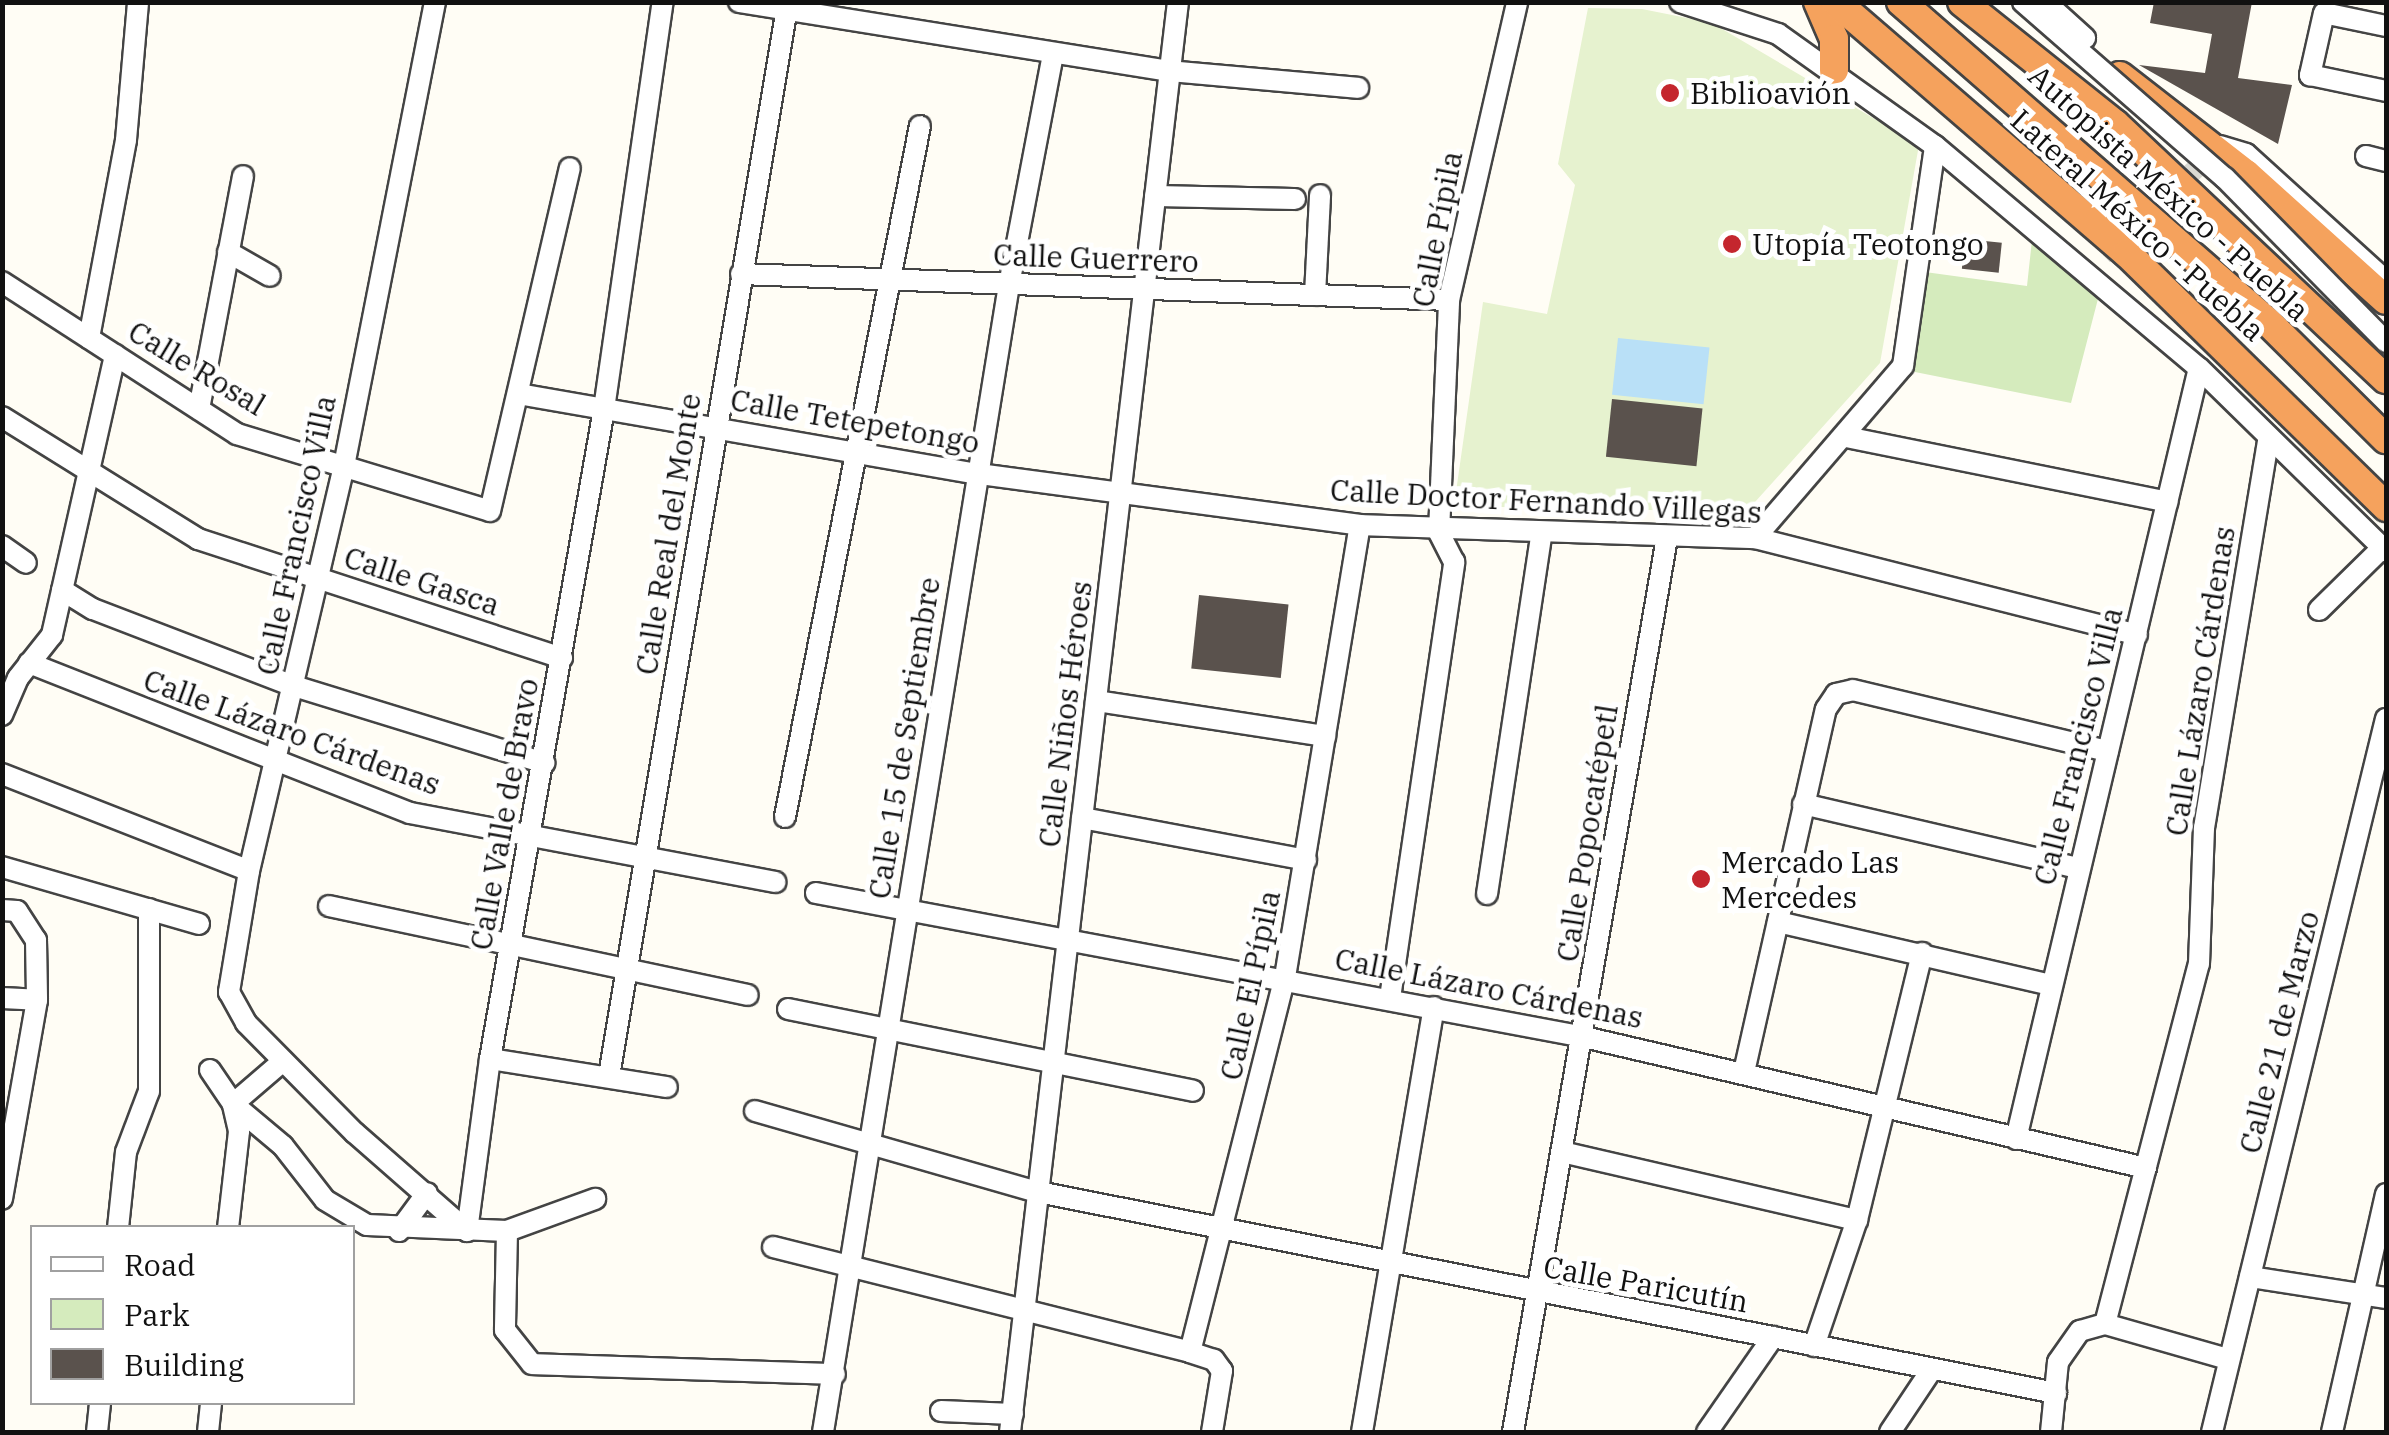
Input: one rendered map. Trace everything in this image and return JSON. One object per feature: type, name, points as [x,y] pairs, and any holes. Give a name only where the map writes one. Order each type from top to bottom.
[{"type":"highway","points":[[1818,2],[1834,39],[1834,70]]},
{"type":"highway","name":"Lateral México - Puebla","points":[[1836,2],[2127,252],[2386,506]]},
{"type":"highway","name":"Autopista México - Puebla","points":[[1901,2],[2269,323],[2386,439]]},
{"type":"highway","name":"Autopista México - Puebla","points":[[1962,2],[2115,124],[2386,379]]},
{"type":"highway","points":[[2024,2],[2246,174],[2386,300]]},
{"type":"street","points":[[89,338],[126,140],[138,2]]},
{"type":"street","name":"Calle Francisco Villa","points":[[435,2],[344,466],[249,871],[229,992],[246,1023],[283,1061],[467,1231]]},
{"type":"street","name":"Calle Valle de Bravo","points":[[467,1231],[490,1059],[604,408],[663,2]]},
{"type":"street","points":[[739,2],[787,6],[1054,54],[1169,70],[1358,88]]},
{"type":"street","name":"Calle Niños Héroes","points":[[1012,1423],[1178,2]]},
{"type":"street","name":"Calle Pípila","points":[[1390,998],[1454,562],[1439,532],[1450,300],[1517,2]]},
{"type":"street","points":[[2024,2],[2226,178],[2386,342]]},
{"type":"street","points":[[2045,2],[2230,168],[2386,327]]},
{"type":"street","points":[[1691,3],[1778,34],[1834,70],[1935,146],[2200,368],[2384,549],[2319,610]]},
{"type":"street","name":"Calle Real del Monte","points":[[609,1076],[787,6]]},
{"type":"street","points":[[2386,26],[2324,13],[2310,74],[2386,91]]},
{"type":"street","name":"Calle 15 de Septiembre","points":[[823,1432],[1009,285],[1054,54]]},
{"type":"street","points":[[785,817],[920,126]]},
{"type":"street","points":[[1755,538],[1904,366],[1935,146]]},
{"type":"street","points":[[2220,146],[2246,154],[2386,281]]},
{"type":"street","points":[[519,394],[570,168]]},
{"type":"street","points":[[199,409],[243,176]]},
{"type":"street","points":[[1315,295],[1320,195]]},
{"type":"street","points":[[1155,196],[1295,199]]},
{"type":"street","points":[[228,252],[270,276]]},
{"type":"street","points":[[2086,271],[2103,255]]},
{"type":"street","name":"Calle Guerrero","points":[[741,274],[1450,300]]},
{"type":"street","name":"Calle Rosal","points":[[2,282],[237,434],[490,511],[519,394]]},
{"type":"street","points":[[2,715],[29,663],[52,635],[115,355]]},
{"type":"street","name":"Calle Francisco Villa","points":[[2016,1139],[2200,368]]},
{"type":"street","name":"Calle Tetepetongo","points":[[519,394],[978,474],[1123,490]]},
{"type":"street","name":"Calle Gasca","points":[[2,418],[198,539],[562,658]]},
{"type":"street","points":[[1846,437],[2168,502]]},
{"type":"street","name":"Calle Lázaro Cárdenas","points":[[2105,1324],[2199,964],[2204,828],[2269,437]]},
{"type":"street","name":"Calle Doctor Fernando Villegas","points":[[1123,490],[1360,525],[1439,532],[1755,538],[2137,635]]},
{"type":"street","name":"Calle El Pípila","points":[[1190,1352],[1225,1229],[1285,977],[1360,525]]},
{"type":"street","points":[[1487,894],[1542,532]]},
{"type":"street","name":"Calle Popocatépetl","points":[[1513,1432],[1667,538]]},
{"type":"street","points":[[2,546],[26,563]]},
{"type":"street","points":[[62,590],[93,609],[294,686],[544,763]]},
{"type":"street","name":"Calle Lázaro Cárdenas","points":[[29,663],[276,765],[410,813],[776,882]]},
{"type":"street","points":[[1744,1072],[1803,804],[1836,694],[1853,690],[2108,751]]},
{"type":"street","points":[[1096,701],[1325,736]]},
{"type":"street","name":"Calle 21 de Marzo","points":[[2212,1432],[2386,719]]},
{"type":"street","points":[[2,774],[249,871]]},
{"type":"street","points":[[1803,804],[2078,868]]},
{"type":"street","points":[[1082,818],[1306,860]]},
{"type":"street","points":[[2,867],[198,924]]},
{"type":"street","name":"Calle Lázaro Cárdenas","points":[[816,893],[1285,977],[1584,1037],[2146,1168]]},
{"type":"street","points":[[329,906],[748,995]]},
{"type":"street","points":[[118,1225],[126,1152],[150,1091],[150,909]]},
{"type":"street","points":[[2,1200],[37,1000],[36,940],[13,911]]},
{"type":"street","points":[[1778,922],[2051,985]]},
{"type":"street","points":[[1814,1346],[1857,1220],[1922,953]]},
{"type":"street","points":[[2,998],[37,1000]]},
{"type":"street","points":[[1362,1432],[1434,1007]]},
{"type":"street","points":[[788,1009],[1054,1059],[1193,1091]]},
{"type":"street","points":[[490,1059],[667,1087]]},
{"type":"street","points":[[233,1104],[283,1061]]},
{"type":"street","points":[[210,1070],[233,1104],[283,1146],[324,1200],[356,1221],[398,1231],[507,1231],[596,1199]]},
{"type":"street","points":[[228,1225],[239,1131],[233,1104]]},
{"type":"street","name":"Calle Paricutín","points":[[755,1111],[1038,1192],[1930,1372],[2056,1393]]},
{"type":"street","points":[[1562,1152],[1857,1220]]},
{"type":"street","points":[[398,1231],[427,1193]]},
{"type":"street","points":[[2332,1432],[2360,1294],[2386,1194]]},
{"type":"street","points":[[507,1231],[505,1330],[532,1364],[834,1374]]},
{"type":"street","points":[[773,1247],[851,1271],[1024,1308],[1214,1360],[1222,1371],[1212,1432]]},
{"type":"street","points":[[2250,1277],[2386,1298]]},
{"type":"street","points":[[2051,1432],[2063,1346],[2080,1330],[2105,1324],[2228,1359]]},
{"type":"street","points":[[1707,1432],[1773,1338]]},
{"type":"street","points":[[1890,1432],[1930,1372]]},
{"type":"street","points":[[97,1432],[100,1405]]},
{"type":"street","points":[[208,1432],[211,1405]]},
{"type":"street","points":[[941,1411],[1012,1423]]},
{"type":"green space","name":"Utopía Teotongo","points":[[1588,8],[1642,9],[1712,23],[1919,145],[1880,363],[1746,512],[1454,506],[1483,302],[1547,314],[1575,185],[1558,164]]},
{"type":"green space","points":[[2032,240],[2099,295],[2071,403],[1910,371],[1925,272],[2027,286]]},
{"type":"water","points":[[1618,338],[1709,348],[1704,404],[1612,395]]},
{"type":"building","points":[[2154,2],[2252,2],[2238,78],[2292,85],[2278,144],[2139,65],[2205,73],[2212,34],[2150,23]]},
{"type":"building","points":[[1965,239],[2002,243],[1999,273],[1962,269]]},
{"type":"building","points":[[1612,399],[1703,409],[1696,466],[1606,457]]},
{"type":"building","points":[[1199,595],[1289,604],[1281,678],[1191,669]]},
{"type":"tunnel","points":[[2103,255],[2215,151]]},
{"type":"place","name":"Biblioavión","points":[[1670,93]]},
{"type":"place","name":"Utopía Teotongo","points":[[1732,244]]},
{"type":"place","name":"Mercado Las Mercedes","points":[[1701,879]]}]
